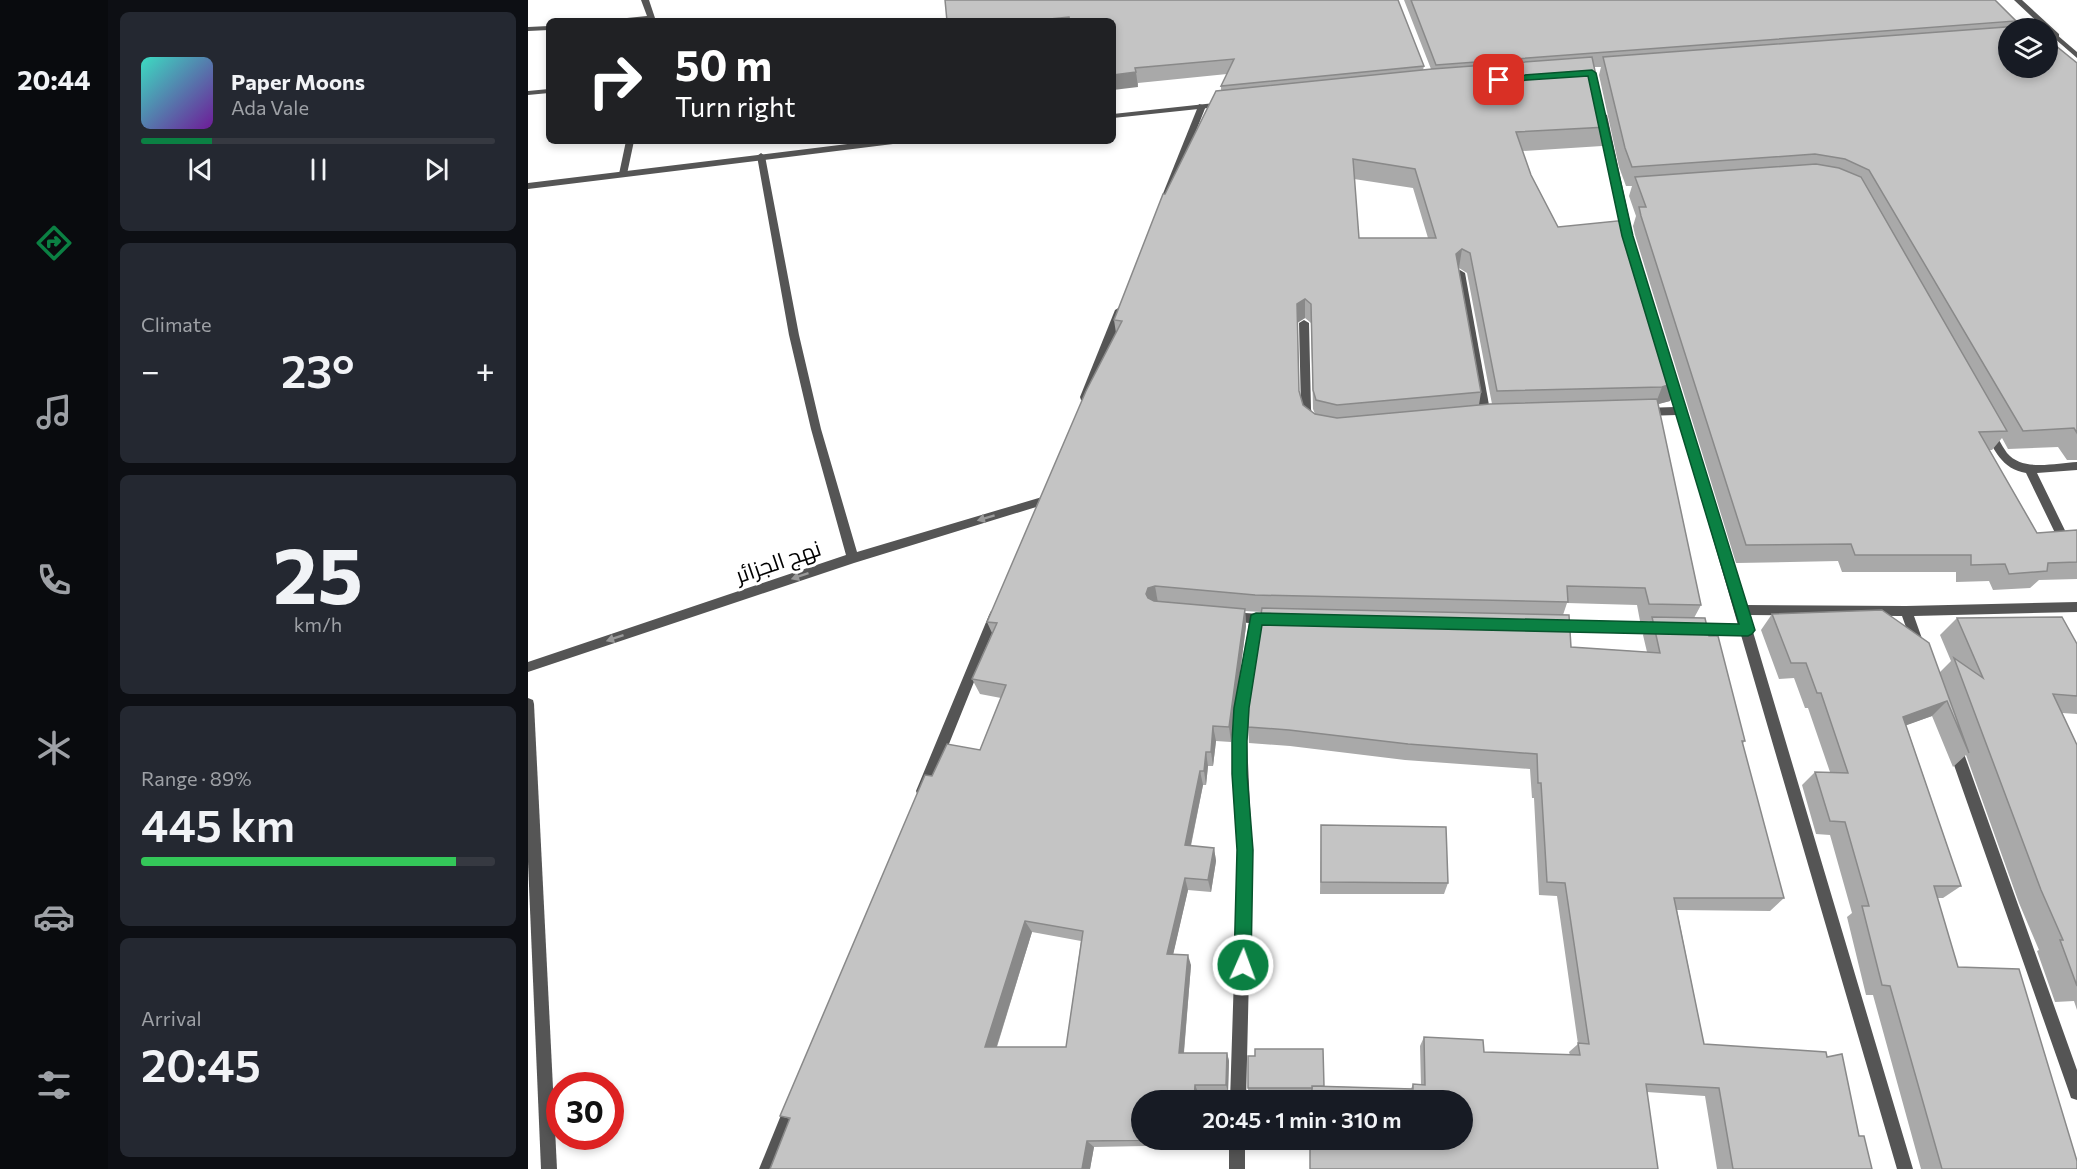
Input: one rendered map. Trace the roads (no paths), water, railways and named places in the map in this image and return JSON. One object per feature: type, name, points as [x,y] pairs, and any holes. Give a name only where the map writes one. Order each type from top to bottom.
[{"type":"street","points":[[645,0],[652,18]]},
{"type":"street","points":[[2018,0],[2035,18]]},
{"type":"street","points":[[528,30],[546,27]]},
{"type":"street","points":[[2058,42],[2077,56]]},
{"type":"street","points":[[528,93],[546,91]]},
{"type":"street","points":[[1116,116],[1234,103]]},
{"type":"street","points":[[1162,205],[1202,106]]},
{"type":"street","points":[[1600,106],[1624,192],[1631,246]]},
{"type":"street","points":[[623,174],[629,144]]},
{"type":"street","points":[[528,186],[867,144]]},
{"type":"street","points":[[761,156],[798,356],[816,429],[853,558]]},
{"type":"street","points":[[1460,273],[1486,416]]},
{"type":"street","points":[[1078,413],[1127,293]]},
{"type":"street","points":[[1304,323],[1306,409],[1309,422],[1320,428]]},
{"type":"street","points":[[1666,359],[1748,630],[1905,1169]]},
{"type":"street","points":[[1636,412],[1682,411]]},
{"type":"street","points":[[1983,419],[2008,462],[2017,468],[2030,470],[2077,466]]},
{"type":"street","points":[[2030,470],[2077,567]]},
{"type":"street","name":"نهج الجزائر","points":[[528,667],[853,558],[1042,501]]},
{"type":"street","points":[[916,808],[1002,600]]},
{"type":"street","points":[[1741,610],[1906,611],[2077,607]]},
{"type":"street","points":[[1906,611],[1922,656]]},
{"type":"street","points":[[1212,615],[1292,620]]},
{"type":"street","points":[[1238,1090],[1245,862],[1240,741],[1242,708],[1256,619]]},
{"type":"street","points":[[1544,625],[1748,630]]},
{"type":"street","points":[[528,704],[549,1169]]},
{"type":"street","points":[[1950,734],[2077,1092]]},
{"type":"street","points":[[767,1169],[799,1092]]},
{"type":"street","points":[[1237,1150],[1237,1169]]}]
